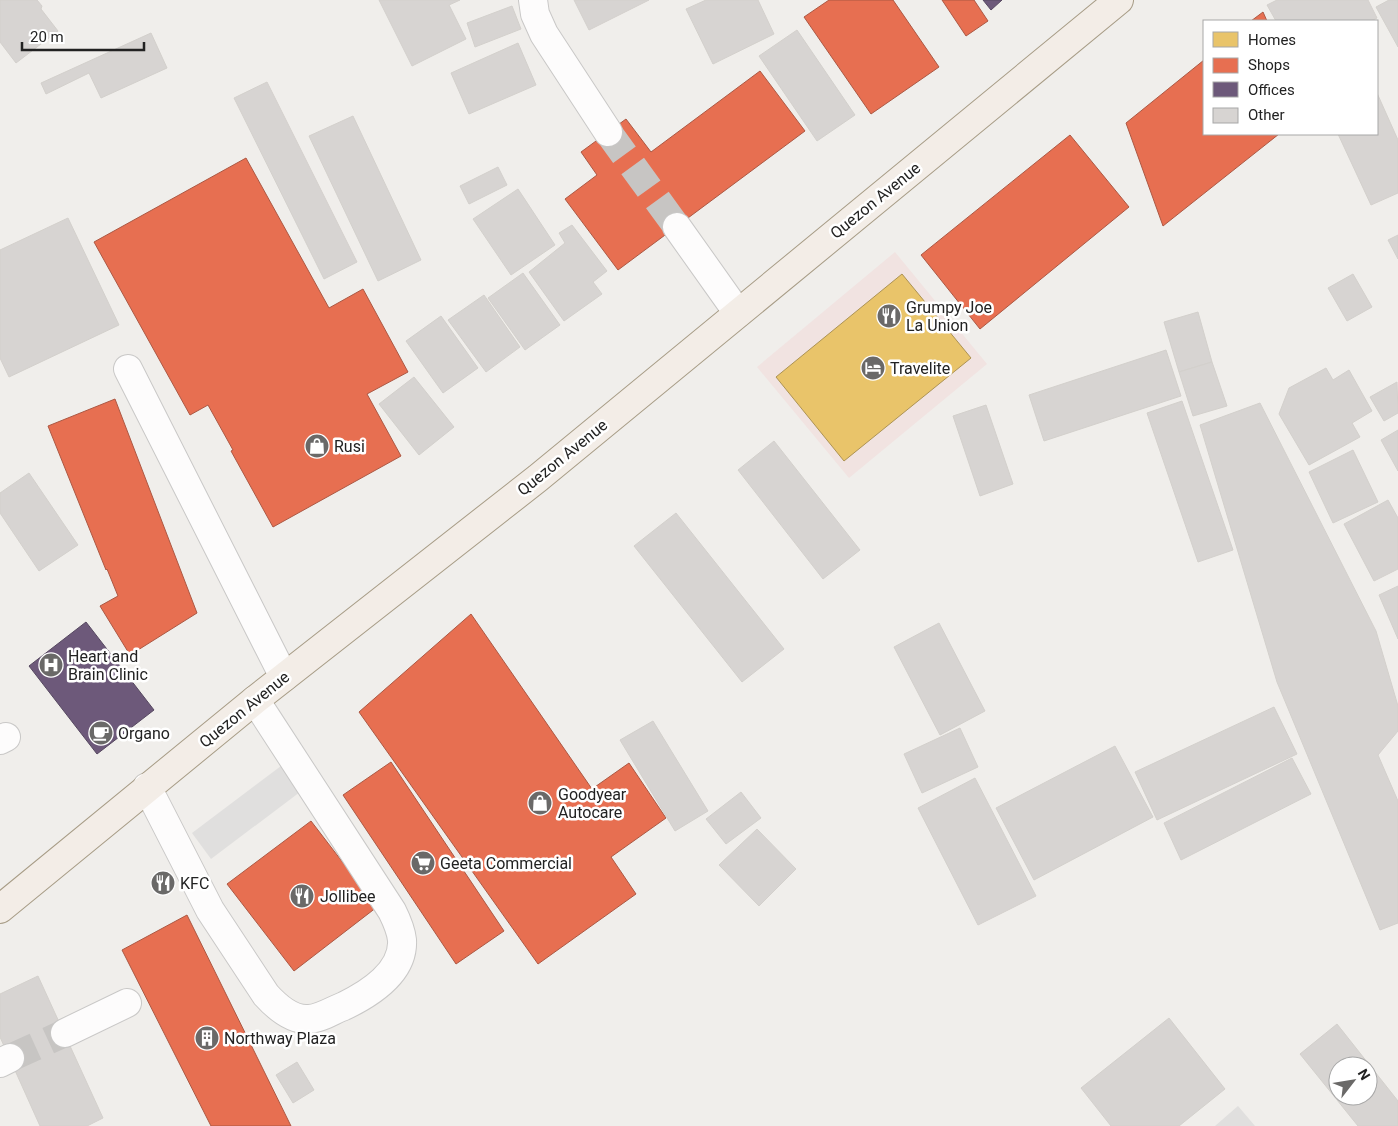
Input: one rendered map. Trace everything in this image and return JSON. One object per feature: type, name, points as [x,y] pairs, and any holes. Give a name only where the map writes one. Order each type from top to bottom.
[{"type":"main road","name":"Quezon Avenue","points":[[0,909],[255,700],[538,478],[1119,0]]},
{"type":"lane","points":[[534,0],[535,14],[544,34],[608,132]]},
{"type":"lane","points":[[677,227],[738,313]]},
{"type":"lane","points":[[128,369],[284,677]]},
{"type":"lane","points":[[147,787],[210,910],[266,995],[274,1004],[298,1018],[309,1019],[362,997],[376,988],[389,975],[398,960],[402,942],[399,926],[392,912],[255,700]]},
{"type":"lane","points":[[64,1033],[127,1003]]},
{"type":"shaded area","name":"Travelite","points":[[895,252],[987,364],[849,478],[757,367]]},
{"type":"shaded area","points":[[281,766],[300,792],[211,859],[192,833]]},
{"type":"shaded area","points":[[1238,1106],[1255,1126],[1215,1126]]},
{"type":"building: Homes","name":"Travelite","points":[[902,274],[971,358],[844,461],[776,377]]},
{"type":"building: Shops","points":[[829,0],[893,0],[939,67],[871,114],[804,17]]},
{"type":"building: Shops","points":[[942,0],[974,0],[988,21],[966,36]]},
{"type":"building: Shops","points":[[1263,12],[1267,20],[1252,20]]},
{"type":"building: Shops","points":[[1203,61],[1203,135],[1278,135],[1163,226],[1126,123]]},
{"type":"building: Shops","points":[[760,71],[805,131],[618,270],[565,199],[597,175],[581,152],[626,119],[651,152]]},
{"type":"building: Shops","points":[[1070,135],[1129,207],[980,329],[921,255]]},
{"type":"building: Shops","points":[[246,158],[329,308],[363,289],[408,372],[367,394],[401,456],[273,527],[208,405],[190,415],[94,242]]},
{"type":"building: Shops","points":[[115,399],[197,613],[130,655],[100,606],[118,596],[48,426]]},
{"type":"building: Shops","name":"Goodyear Autocare","points":[[471,614],[592,789],[629,763],[666,818],[611,857],[636,894],[538,964],[359,712]]},
{"type":"building: Shops","name":"Geeta Commercial","points":[[391,762],[504,931],[456,964],[343,795]]},
{"type":"building: Shops","name":"Jollibee","points":[[311,821],[377,907],[294,971],[227,884]]},
{"type":"building: Shops","name":"Northway Plaza","points":[[187,915],[291,1126],[211,1126],[122,950]]},
{"type":"building: Offices","points":[[983,0],[1002,0],[991,10]]},
{"type":"building: Offices","points":[[86,622],[154,710],[97,754],[29,666]]},
{"type":"building: Other","points":[[0,0],[37,0],[42,6],[41,9],[58,31],[16,63],[0,42]]},
{"type":"building: Other","points":[[379,0],[460,0],[449,5],[466,39],[412,66]]},
{"type":"building: Other","points":[[574,0],[649,0],[589,30]]},
{"type":"building: Other","points":[[706,0],[758,0],[774,34],[713,64],[686,9]]},
{"type":"building: Other","points":[[1277,0],[1368,0],[1377,18],[1373,20],[1275,20],[1267,5]]},
{"type":"building: Other","points":[[1389,0],[1398,0],[1398,47],[1376,7]]},
{"type":"building: Other","points":[[512,6],[521,29],[475,47],[467,23]]},
{"type":"building: Other","points":[[797,30],[855,115],[817,141],[759,56]]},
{"type":"building: Other","points":[[151,33],[167,68],[101,98],[89,73],[46,94],[41,83]]},
{"type":"building: Other","points":[[518,43],[536,85],[469,114],[451,73]]},
{"type":"building: Other","points":[[267,82],[357,262],[324,279],[234,98]]},
{"type":"building: Other","points":[[1378,95],[1398,140],[1398,193],[1371,205],[1338,135],[1378,135]]},
{"type":"building: Other","points":[[353,116],[421,260],[378,281],[309,136]]},
{"type":"building: Other","points":[[498,167],[507,185],[469,204],[460,186]]},
{"type":"building: Other","points":[[518,189],[555,245],[511,275],[473,219]]},
{"type":"building: Other","points":[[68,218],[119,325],[9,377],[0,358],[0,250]]},
{"type":"building: Other","points":[[572,225],[607,271],[593,282],[602,294],[564,321],[529,272],[565,243],[559,233]]},
{"type":"building: Other","points":[[1398,235],[1398,259],[1388,240]]},
{"type":"building: Other","points":[[523,273],[560,325],[525,350],[488,298]]},
{"type":"building: Other","points":[[1353,274],[1372,307],[1347,321],[1328,288]]},
{"type":"building: Other","points":[[484,295],[520,347],[486,372],[448,320]]},
{"type":"building: Other","points":[[1198,312],[1212,362],[1179,372],[1164,322]]},
{"type":"building: Other","points":[[441,316],[478,368],[443,393],[406,341]]},
{"type":"building: Other","points":[[1166,350],[1181,396],[1044,441],[1029,395]]},
{"type":"building: Other","points":[[1212,362],[1227,406],[1193,416],[1179,372]]},
{"type":"building: Other","points":[[1326,368],[1333,380],[1349,370],[1372,411],[1352,423],[1360,437],[1309,465],[1279,414],[1289,388]]},
{"type":"building: Other","points":[[414,377],[454,427],[419,455],[379,404]]},
{"type":"building: Other","points":[[1397,382],[1398,413],[1384,421],[1370,397]]},
{"type":"building: Other","points":[[1182,401],[1233,550],[1198,562],[1147,413]]},
{"type":"building: Other","points":[[1260,403],[1376,631],[1398,706],[1398,731],[1378,755],[1398,801],[1398,923],[1380,930],[1277,682],[1200,425]]},
{"type":"building: Other","points":[[986,405],[1013,484],[980,496],[953,416]]},
{"type":"building: Other","points":[[1398,430],[1398,471],[1381,440]]},
{"type":"building: Other","points":[[774,441],[860,550],[823,579],[738,470]]},
{"type":"building: Other","points":[[1353,450],[1378,502],[1333,523],[1309,472]]},
{"type":"building: Other","points":[[29,473],[78,545],[39,571],[0,513],[0,493]]},
{"type":"building: Other","points":[[1388,500],[1398,518],[1398,569],[1374,581],[1344,524]]},
{"type":"building: Other","points":[[676,513],[784,649],[742,682],[634,546]]},
{"type":"building: Other","points":[[1398,586],[1398,639],[1379,595]]},
{"type":"building: Other","points":[[939,623],[985,711],[940,735],[894,647]]},
{"type":"building: Other","points":[[1274,707],[1297,754],[1157,820],[1135,772]]},
{"type":"building: Other","points":[[653,721],[708,811],[675,831],[620,740]]},
{"type":"building: Other","points":[[960,728],[978,767],[922,793],[904,754]]},
{"type":"building: Other","points":[[1115,746],[1153,817],[1034,880],[996,808]]},
{"type":"building: Other","points":[[1292,758],[1311,794],[1181,860],[1164,823]]},
{"type":"building: Other","points":[[975,778],[1036,896],[978,925],[918,808]]},
{"type":"building: Other","points":[[741,792],[761,818],[726,844],[706,819]]},
{"type":"building: Other","points":[[757,829],[796,869],[759,906],[719,865]]},
{"type":"building: Other","points":[[38,976],[103,1118],[87,1126],[40,1126],[0,1037],[0,994]]},
{"type":"building: Other","points":[[1169,1018],[1225,1089],[1179,1126],[1111,1126],[1081,1088]]},
{"type":"building: Other","points":[[1337,1024],[1362,1056],[1328,1056],[1328,1089],[1300,1054]]},
{"type":"building: Other","points":[[297,1062],[314,1090],[293,1103],[276,1075]]},
{"type":"building: Other","points":[[1378,1076],[1398,1101],[1398,1126],[1358,1126],[1342,1106],[1378,1106]]},
{"type":"tunnel","points":[[608,132],[677,227]]},
{"type":"tunnel","points":[[10,1058],[65,1033]]},
{"type":"place","name":"Grumpy Joe La Union","points":[[889,316]]},
{"type":"place","name":"Travelite","points":[[873,368]]},
{"type":"place","name":"Rusi","points":[[317,446]]},
{"type":"place","name":"Heart and Brain Clinic","points":[[51,665]]},
{"type":"place","name":"Organo","points":[[101,733]]},
{"type":"place","name":"Goodyear Autocare","points":[[540,803]]},
{"type":"place","name":"Geeta Commercial","points":[[423,863]]},
{"type":"place","name":"KFC","points":[[163,883]]},
{"type":"place","name":"Jollibee","points":[[302,896]]},
{"type":"place","name":"Northway Plaza","points":[[207,1038]]}]
